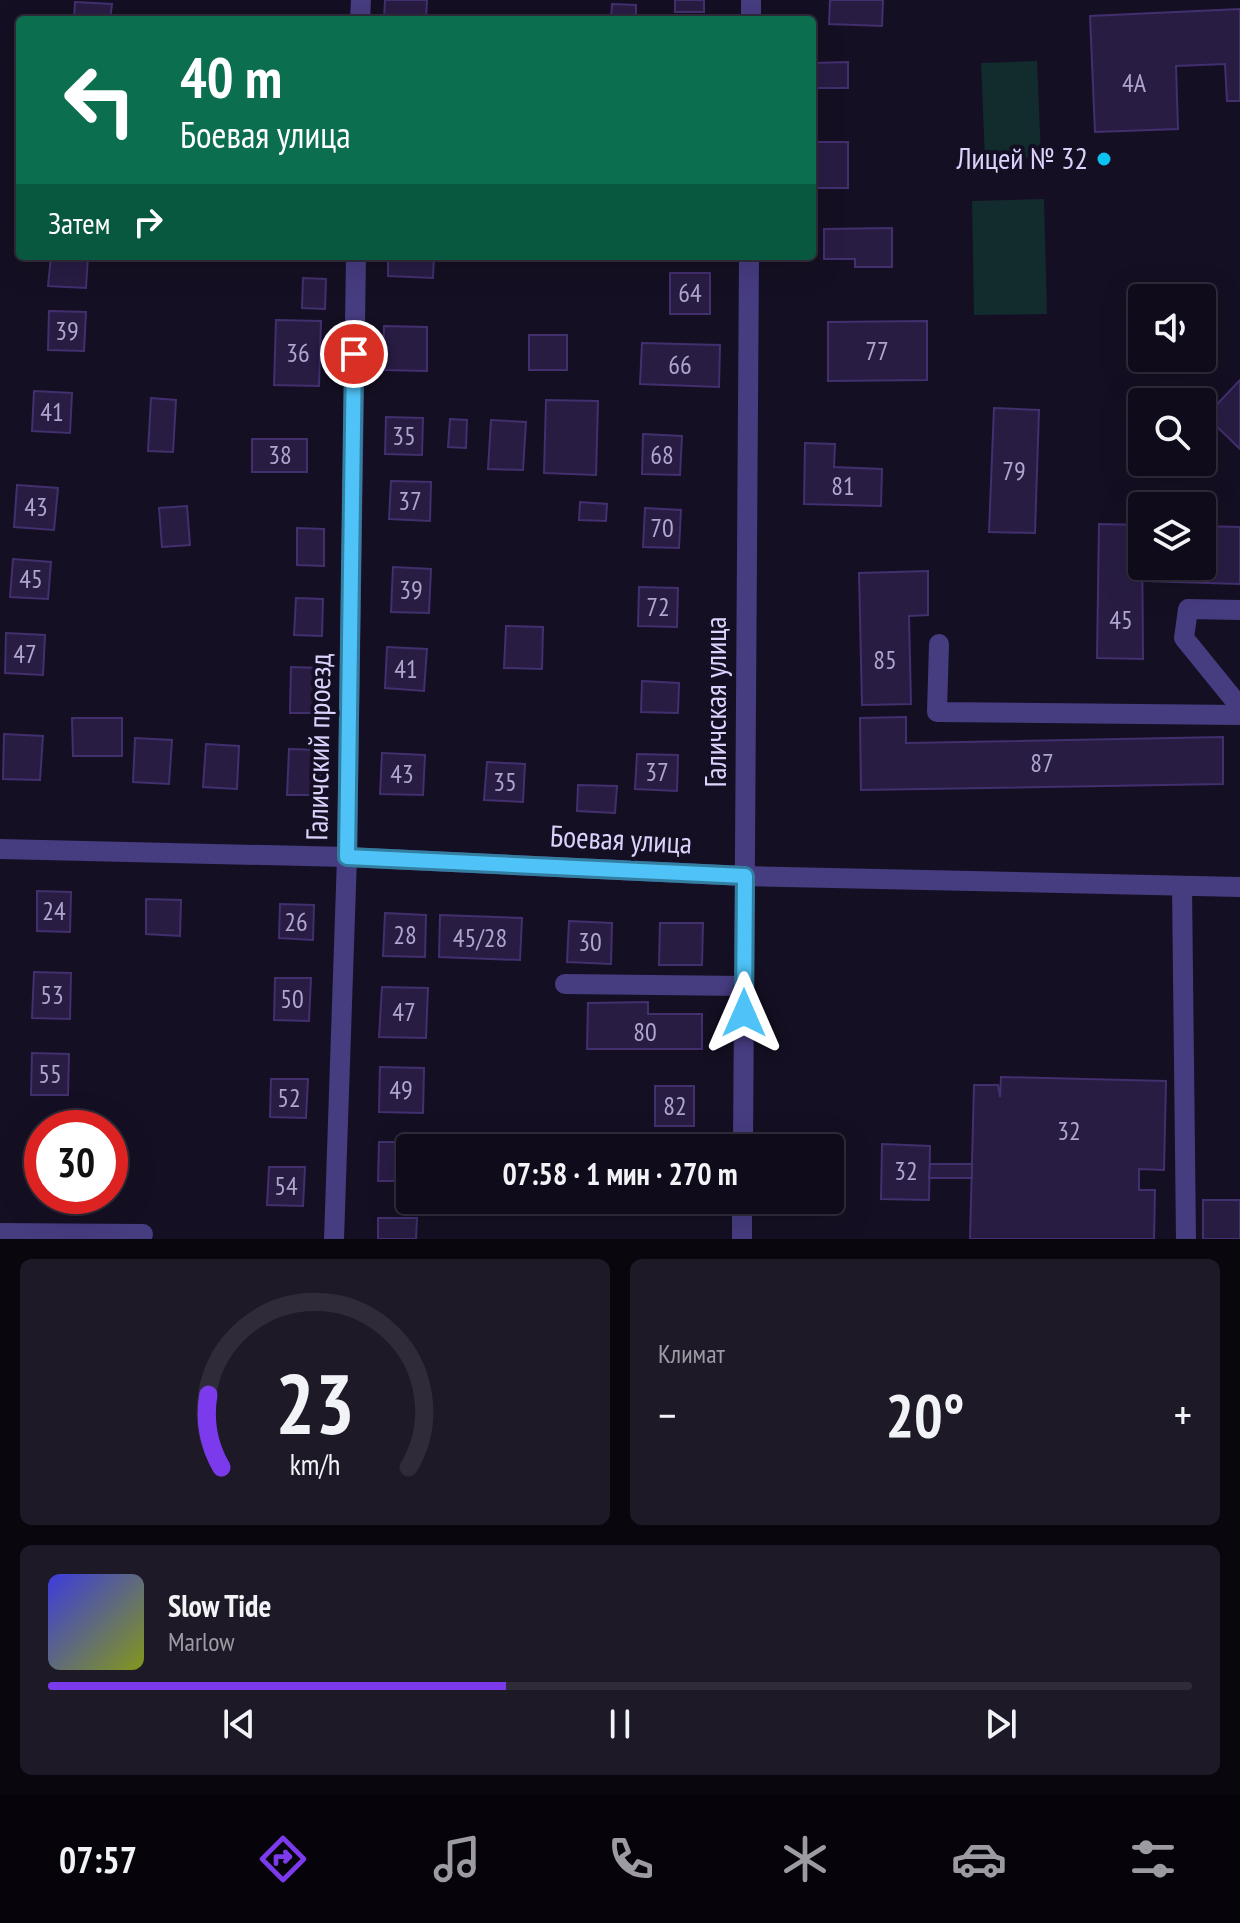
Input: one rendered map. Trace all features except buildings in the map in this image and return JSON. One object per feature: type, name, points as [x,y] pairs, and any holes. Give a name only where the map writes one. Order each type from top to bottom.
[{"type":"street","name":"Галичский проезд","points":[[334,1239],[347,857],[356,260]]},
{"type":"street","name":"Галичская улица","points":[[743,1134],[749,260]]},
{"type":"street","points":[[1240,610],[1188,609],[1184,638],[1240,707]]},
{"type":"street","points":[[939,644],[937,712],[1240,715]]},
{"type":"street","name":"Боевая улица","points":[[0,849],[347,857],[745,876],[1240,887]]},
{"type":"street","points":[[1182,886],[1186,1239]]},
{"type":"street","points":[[565,984],[744,986]]},
{"type":"street","points":[[742,1214],[742,1239]]},
{"type":"street","points":[[0,1233],[143,1234]]},
{"type":"green space","points":[[1037,61],[1041,157],[985,160],[981,63]]},
{"type":"green space","points":[[1044,199],[1047,314],[974,315],[972,201]]},
{"type":"place","name":"Лицей № 32","points":[[1104,159]]},
{"type":"route","points":[[354,354],[347,857],[745,876],[744,1013]]}]
